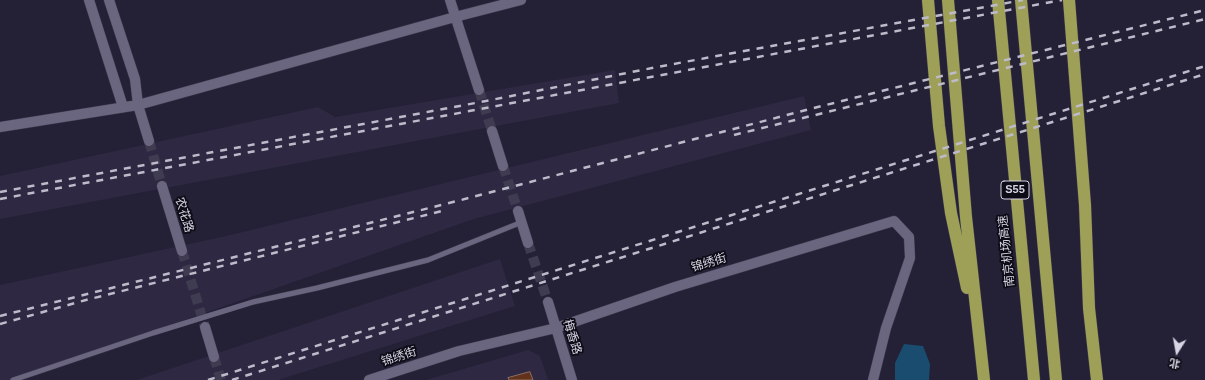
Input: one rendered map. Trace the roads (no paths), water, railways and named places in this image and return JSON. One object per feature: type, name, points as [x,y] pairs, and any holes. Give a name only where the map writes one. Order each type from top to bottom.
[{"type":"highway","points":[[928,0],[939,126],[951,213],[982,363]]},
{"type":"highway","points":[[948,0],[966,217],[984,380]]},
{"type":"highway","name":"南京机场高速","points":[[998,0],[1034,380]]},
{"type":"highway","name":"S55","points":[[1021,0],[1056,380]]},
{"type":"highway","points":[[1069,0],[1085,205],[1089,308],[1097,380]]},
{"type":"street","points":[[89,0],[123,107]]},
{"type":"street","points":[[110,0],[135,79],[138,105],[148,142]]},
{"type":"street","points":[[450,0],[479,90]]},
{"type":"street","points":[[0,127],[138,105],[521,0]]},
{"type":"street","points":[[492,131],[504,166]]},
{"type":"street","name":"农花路","points":[[162,186],[182,251]]},
{"type":"street","points":[[518,211],[528,243]]},
{"type":"street","name":"锦绣街","points":[[369,380],[459,351],[556,328],[675,287],[894,221],[909,237],[910,258],[886,328],[874,380]]},
{"type":"street","name":"梅香路","points":[[548,302],[572,380]]},
{"type":"street","points":[[205,327],[214,357]]},
{"type":"lane","points":[[13,380],[146,335],[253,302],[317,288],[428,260],[522,222]]},
{"type":"water","points":[[904,344],[923,346],[930,364],[929,380],[895,380],[895,363]]},
{"type":"tunnel","points":[[479,90],[492,131]]},
{"type":"tunnel","points":[[149,141],[162,186]]},
{"type":"tunnel","points":[[503,166],[518,211]]},
{"type":"tunnel","points":[[528,243],[548,302]]},
{"type":"tunnel","points":[[182,251],[205,327]]},
{"type":"tunnel","points":[[214,357],[221,380]]},
{"type":"railway","points":[[0,192],[486,101],[657,67],[1023,0]]},
{"type":"railway","points":[[0,199],[1062,0]]},
{"type":"railway","points":[[0,316],[461,200],[810,109],[1205,10]]},
{"type":"railway","points":[[734,135],[1205,19]]},
{"type":"railway","points":[[208,380],[1205,66]]},
{"type":"railway","points":[[232,380],[1205,74]]},
{"type":"railway","points":[[0,324],[86,300],[446,210]]}]
